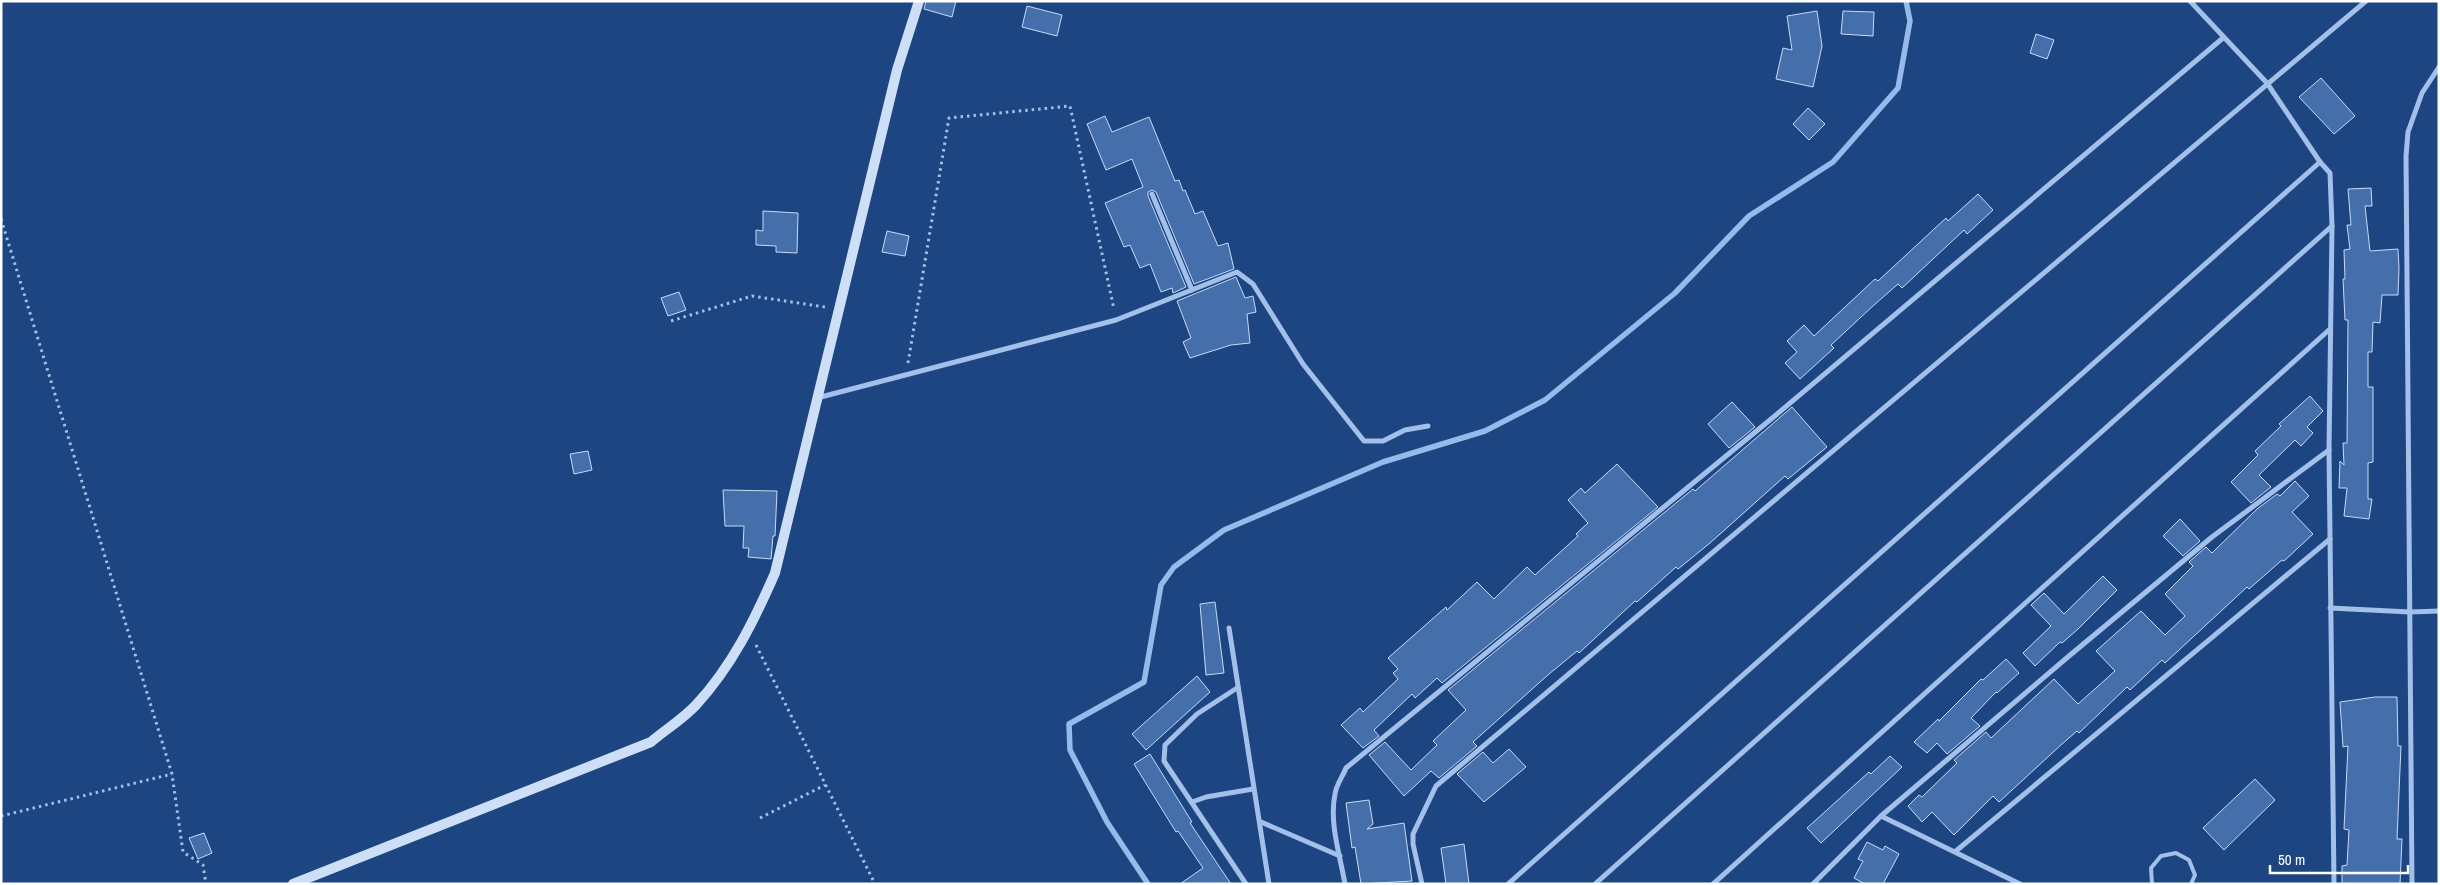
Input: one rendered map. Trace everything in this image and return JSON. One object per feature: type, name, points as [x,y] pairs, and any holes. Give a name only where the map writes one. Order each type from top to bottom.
[{"type":"street","points":[[293,884],[651,742],[695,706],[725,670],[749,631],[775,573],[897,70],[919,1]]},
{"type":"street","points":[[2190,1],[2267,83],[2320,162],[2330,173],[2332,226],[2329,450],[2334,884]]},
{"type":"street","points":[[1422,884],[1413,844],[1413,834],[1436,786],[2366,1]]},
{"type":"street","points":[[1345,884],[1334,827],[1335,793],[1346,768],[1776,415],[2223,38]]},
{"type":"street","points":[[2412,884],[2408,132],[2422,93],[2439,67]]},
{"type":"street","points":[[1508,884],[2320,162]]},
{"type":"street","points":[[1152,194],[1192,290]]},
{"type":"street","points":[[1595,884],[2332,226]]},
{"type":"street","points":[[816,398],[1116,320],[1237,272],[1254,284],[1303,364],[1364,440],[1383,441],[1405,430],[1428,426]]},
{"type":"street","points":[[1713,884],[2330,329]]},
{"type":"street","points":[[1813,884],[1881,816],[2212,538],[2329,450]]},
{"type":"street","points":[[1956,851],[2330,539]]},
{"type":"street","points":[[2330,608],[2410,612],[2439,611]]},
{"type":"street","points":[[1229,628],[1253,789],[1261,822],[1269,884]]},
{"type":"street","points":[[1237,688],[1197,714],[1165,745],[1164,761],[1246,884]]},
{"type":"street","points":[[1192,802],[1206,797],[1253,789]]},
{"type":"street","points":[[1881,816],[1956,851],[2020,884]]},
{"type":"street","points":[[1261,822],[1340,856]]},
{"type":"lane","points":[[2152,884],[2151,868],[2161,856],[2176,853],[2189,860],[2195,875],[2191,884]]},
{"type":"path","points":[[906,375],[949,118],[1070,106],[1116,320]]},
{"type":"path","points":[[1,219],[172,774],[183,852],[203,865],[206,884]]},
{"type":"path","points":[[671,321],[752,296],[838,309]]},
{"type":"path","points":[[749,631],[875,884]]},
{"type":"path","points":[[1,816],[172,774]]},
{"type":"path","points":[[760,818],[825,785]]},
{"type":"building","points":[[926,1],[956,1],[952,17],[924,9]]},
{"type":"building","points":[[1027,6],[1062,15],[1057,36],[1022,27]]},
{"type":"building","points":[[1817,11],[1822,46],[1813,87],[1776,79],[1783,48],[1792,50],[1787,16]]},
{"type":"building","points":[[1843,11],[1874,12],[1873,36],[1841,34]]},
{"type":"building","points":[[2036,34],[2054,40],[2047,59],[2030,53]]},
{"type":"building","points":[[2321,78],[2355,116],[2334,134],[2299,97]]},
{"type":"building","points":[[1808,108],[1825,124],[1809,140],[1793,124]]},
{"type":"building","points":[[1105,116],[1112,132],[1149,117],[1175,181],[1179,180],[1195,214],[1203,211],[1218,246],[1228,243],[1234,269],[1194,284],[1156,192],[1152,190],[1148,192],[1148,196],[1186,287],[1173,293],[1172,288],[1161,292],[1150,264],[1140,268],[1130,245],[1124,247],[1105,203],[1143,187],[1132,159],[1106,170],[1087,124]]},
{"type":"building","points":[[2371,188],[2372,206],[2365,206],[2370,251],[2398,249],[2399,268],[2398,295],[2382,295],[2380,323],[2373,322],[2372,352],[2368,352],[2368,387],[2373,387],[2373,462],[2368,463],[2368,499],[2372,499],[2369,519],[2344,516],[2347,488],[2339,488],[2340,461],[2344,465],[2343,443],[2347,443],[2348,320],[2345,320],[2343,279],[2345,279],[2344,250],[2350,249],[2347,225],[2351,225],[2348,189]]},
{"type":"building","points":[[1978,194],[1993,210],[1967,234],[1964,230],[1902,288],[1898,284],[1874,305],[1831,345],[1834,348],[1800,379],[1785,363],[1797,352],[1787,341],[1804,325],[1814,336],[1875,279],[1878,281],[1946,218],[1948,221]]},
{"type":"building","points":[[763,211],[798,213],[797,253],[776,252],[776,246],[756,245],[756,230],[763,231]]},
{"type":"building","points":[[887,231],[909,236],[905,256],[882,252]]},
{"type":"building","points":[[1236,277],[1245,298],[1253,296],[1256,312],[1247,314],[1250,343],[1231,345],[1190,358],[1183,342],[1191,338],[1177,301]]},
{"type":"building","points":[[679,292],[686,310],[668,316],[661,298]]},
{"type":"building","points":[[2310,396],[2323,411],[2307,427],[2313,433],[2301,446],[2295,440],[2259,475],[2271,487],[2251,503],[2231,482],[2258,455],[2255,451],[2281,426],[2279,424]]},
{"type":"building","points":[[1732,402],[1755,427],[1729,448],[1708,424]]},
{"type":"building","points":[[1792,407],[1827,447],[1788,479],[1785,476],[1710,543],[1678,569],[1676,567],[1637,602],[1635,601],[1579,653],[1577,651],[1549,674],[1473,742],[1477,746],[1439,778],[1431,771],[1404,796],[1369,755],[1385,742],[1411,770],[1437,745],[1433,741],[1466,710],[1448,690],[1693,489],[1695,491]]},
{"type":"building","points":[[588,451],[592,470],[574,474],[570,454]]},
{"type":"building","points":[[1617,464],[1658,507],[1442,683],[1437,678],[1415,698],[1412,694],[1374,730],[1379,736],[1363,748],[1341,725],[1360,708],[1363,712],[1398,679],[1393,673],[1398,669],[1388,658],[1446,607],[1447,610],[1477,582],[1494,599],[1527,567],[1535,575],[1578,536],[1576,534],[1588,523],[1568,500],[1581,488],[1585,493]]},
{"type":"building","points":[[2295,481],[2309,496],[2292,512],[2313,534],[2284,561],[2282,560],[2249,589],[2247,587],[2165,663],[2162,660],[2130,690],[2127,687],[2079,733],[2077,731],[1999,802],[1993,796],[1954,835],[1932,812],[1922,822],[1908,806],[1919,795],[1922,797],[1957,763],[1954,760],[1986,732],[1991,738],[2054,679],[2078,704],[2115,671],[2096,651],[2141,611],[2165,635],[2185,616],[2165,594],[2193,566],[2189,562],[2206,547],[2212,553],[2257,509],[2277,494],[2280,496]]},
{"type":"building","points":[[723,490],[777,491],[775,536],[773,536],[771,559],[748,557],[749,548],[743,548],[744,526],[725,526]]},
{"type":"building","points":[[2180,519],[2200,541],[2183,556],[2163,536]]},
{"type":"building","points":[[2103,576],[2117,590],[2078,629],[2062,643],[2060,642],[2035,666],[2023,653],[2051,626],[2031,605],[2044,593],[2064,614]]},
{"type":"building","points":[[1215,602],[1224,673],[1206,675],[1200,604]]},
{"type":"building","points":[[2006,659],[2019,673],[1996,692],[1971,718],[1980,726],[1947,754],[1937,743],[1927,753],[1914,742],[1938,719],[1939,721],[1981,679],[1983,680]]},
{"type":"building","points":[[1197,676],[1210,692],[1146,750],[1132,734]]},
{"type":"building","points":[[2375,697],[2397,697],[2398,746],[2401,746],[2397,839],[2402,839],[2400,884],[2342,884],[2342,866],[2347,865],[2349,830],[2344,829],[2348,746],[2343,747],[2340,702]]},
{"type":"building","points":[[1509,749],[1526,767],[1484,802],[1457,774],[1483,752],[1493,763]]},
{"type":"building","points":[[1150,754],[1192,822],[1190,823],[1231,884],[1180,884],[1203,868],[1178,831],[1176,832],[1134,764]]},
{"type":"building","points":[[1890,756],[1902,767],[1821,843],[1807,828],[1869,772],[1871,774]]},
{"type":"building","points":[[2255,779],[2275,800],[2224,850],[2203,828]]},
{"type":"building","points":[[1369,800],[1373,824],[1367,829],[1404,823],[1412,881],[1361,884],[1355,847],[1352,848],[1346,803]]},
{"type":"building","points":[[204,833],[212,853],[198,859],[189,838]]},
{"type":"building","points":[[1867,842],[1883,850],[1885,846],[1899,854],[1883,884],[1865,884],[1854,878],[1863,861],[1858,859]]},
{"type":"building","points":[[1464,844],[1469,884],[1446,884],[1441,848]]},
{"type":"waterway","points":[[1148,884],[1107,822],[1070,750],[1069,724],[1144,682],[1161,585],[1174,567],[1224,530],[1383,462],[1485,431],[1545,400],[1675,293],[1749,216],[1833,162],[1898,88],[1910,21],[1906,1]]}]
